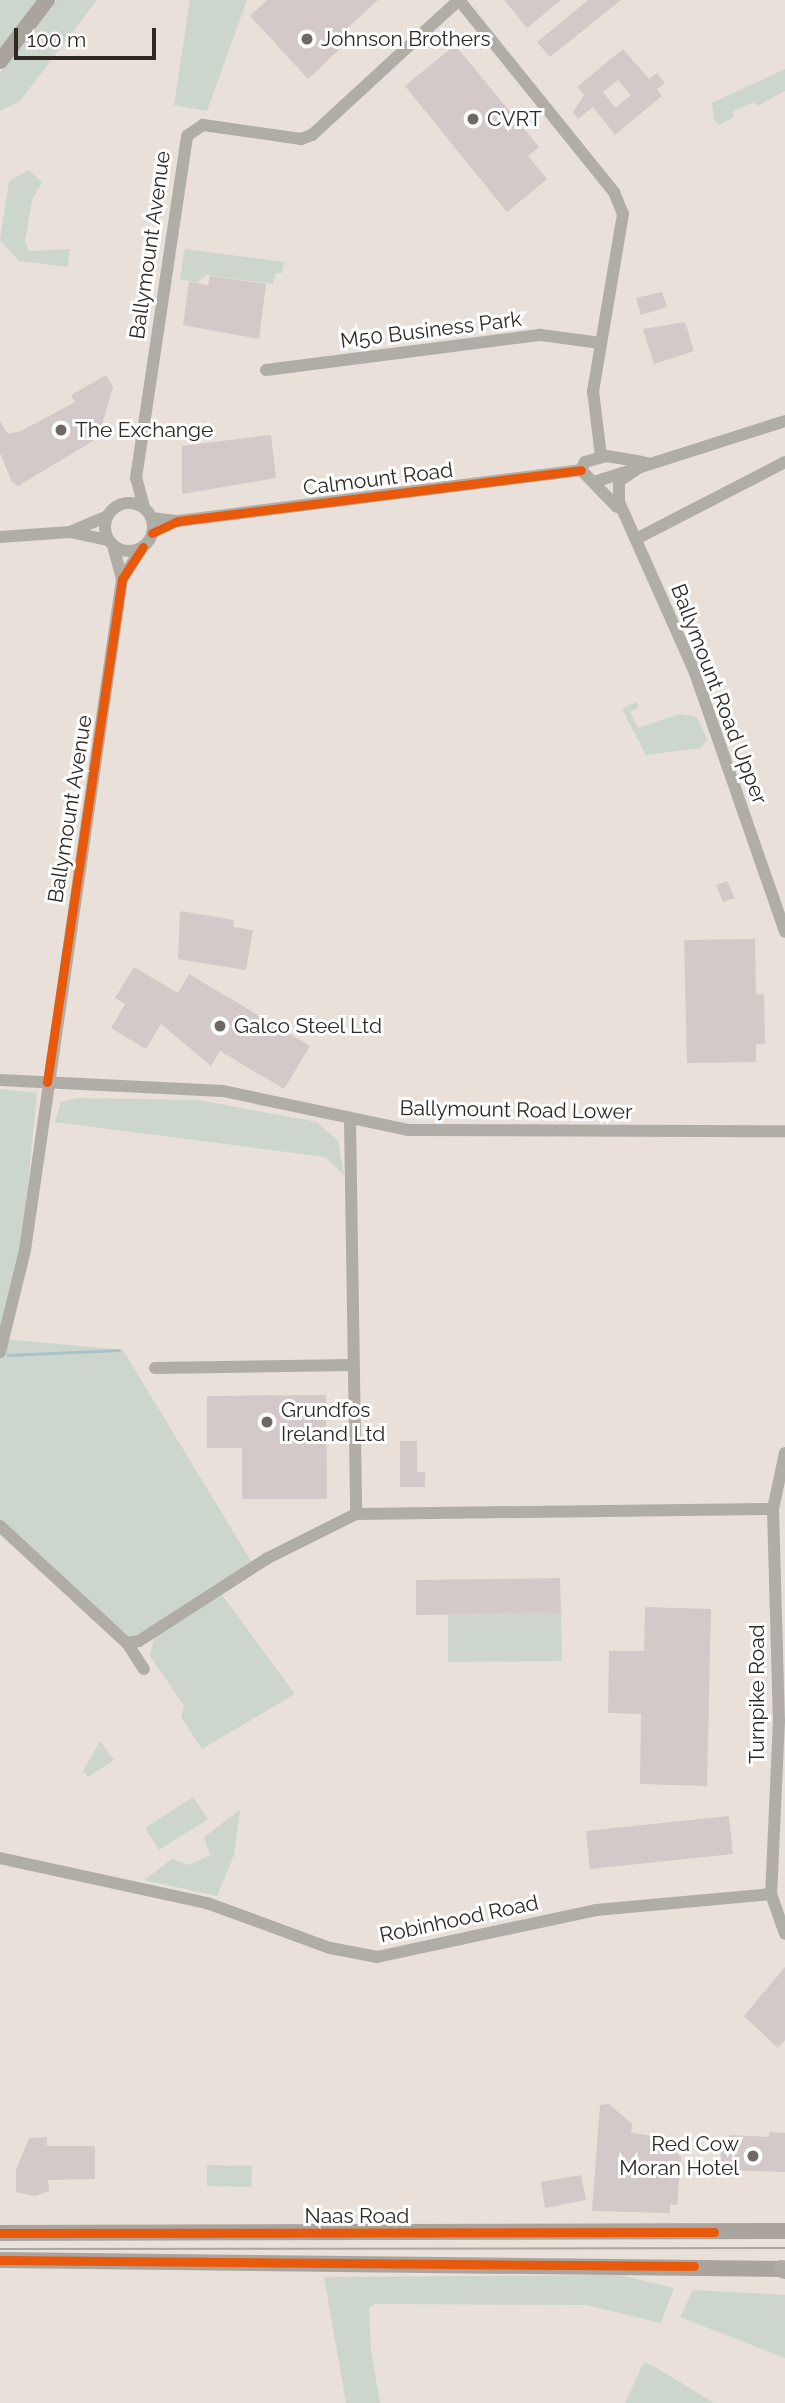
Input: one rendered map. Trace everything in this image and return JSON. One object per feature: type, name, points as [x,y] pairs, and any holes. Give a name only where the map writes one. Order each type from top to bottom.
[{"type":"main road","points":[[0,61],[47,0]]},
{"type":"main road","name":"Naas Road","points":[[0,2233],[785,2231]]},
{"type":"main road","points":[[0,2260],[784,2270]]},
{"type":"street","points":[[459,0],[620,204],[622,235],[600,343],[592,411],[601,456]]},
{"type":"street","name":"Ballymount Avenue","points":[[144,507],[136,478],[187,136],[203,125],[301,139],[312,135],[459,0]]},
{"type":"street","name":"M50 Business Park","points":[[266,370],[541,335],[600,343]]},
{"type":"street","points":[[597,481],[646,463],[785,421]]},
{"type":"street","points":[[581,470],[587,459],[601,456],[646,463]]},
{"type":"street","points":[[636,539],[785,462]]},
{"type":"street","name":"Ballymount Road Upper","points":[[622,513],[616,486],[646,463]]},
{"type":"street","name":"Ballymount Road Upper","points":[[581,470],[597,481],[622,513],[636,539],[695,673],[785,932]]},
{"type":"street","name":"Calmount Road","points":[[152,533],[178,522],[581,470]]},
{"type":"street","name":"Ballymount Avenue","points":[[116,506],[136,478]]},
{"type":"street","points":[[0,537],[69,532],[106,517],[116,506],[130,502],[144,507],[152,518],[152,533],[143,547],[128,551],[111,543],[69,532]]},
{"type":"street","points":[[106,517],[111,543]]},
{"type":"street","name":"Calmount Road","points":[[152,518],[178,522]]},
{"type":"street","name":"Ballymount Avenue","points":[[111,543],[122,579]]},
{"type":"street","name":"Ballymount Avenue","points":[[0,1352],[25,1250],[47,1082],[122,579],[143,547]]},
{"type":"street","name":"Ballymount Road Lower","points":[[0,1080],[223,1091],[350,1120],[447,1131],[785,1131]]},
{"type":"street","points":[[350,1120],[356,1514]]},
{"type":"street","points":[[155,1368],[354,1365]]},
{"type":"street","name":"Turnpike Road","points":[[785,1453],[773,1509],[779,1720],[771,1894],[785,1934]]},
{"type":"street","points":[[127,1643],[138,1641],[268,1558],[356,1514],[773,1509]]},
{"type":"street","points":[[0,1526],[127,1643],[144,1669]]},
{"type":"street","name":"Robinhood Road","points":[[0,1858],[207,1903],[330,1948],[377,1957],[596,1910],[771,1894]]},
{"type":"shaded area","points":[[0,0],[38,0],[0,48]]},
{"type":"shaded area","points":[[57,0],[97,0],[20,101],[0,111],[0,73]]},
{"type":"shaded area","points":[[190,0],[247,0],[207,111],[174,105]]},
{"type":"shaded area","points":[[785,69],[785,91],[757,106],[754,102],[733,111],[734,117],[719,125],[714,120],[712,103]]},
{"type":"shaded area","points":[[29,170],[42,182],[32,200],[25,241],[29,251],[70,249],[68,267],[19,261],[0,240],[9,181]]},
{"type":"shaded area","points":[[185,249],[284,262],[282,273],[276,273],[273,284],[206,275],[197,283],[180,279]]},
{"type":"shaded area","points":[[636,702],[639,707],[630,712],[638,728],[679,714],[697,717],[707,739],[701,748],[646,755],[622,709]]},
{"type":"shaded area","points":[[0,1089],[37,1093],[22,1244],[4,1339],[123,1350],[254,1566],[133,1644],[0,1526]]},
{"type":"shaded area","points":[[79,1098],[198,1100],[317,1122],[338,1141],[344,1175],[325,1157],[55,1122],[61,1102]]},
{"type":"shaded area","points":[[222,1595],[295,1694],[202,1749],[181,1717],[184,1706],[150,1656],[154,1638]]},
{"type":"shaded area","points":[[561,1613],[562,1661],[448,1662],[448,1615]]},
{"type":"shaded area","points":[[100,1741],[114,1760],[88,1777],[83,1771]]},
{"type":"shaded area","points":[[193,1797],[208,1819],[159,1850],[145,1828]]},
{"type":"shaded area","points":[[240,1810],[234,1855],[217,1896],[144,1880],[172,1859],[189,1865],[210,1855],[204,1837]]},
{"type":"shaded area","points":[[207,2165],[252,2166],[251,2187],[207,2186]]},
{"type":"shaded area","points":[[620,2275],[674,2288],[661,2323],[586,2305],[375,2304],[369,2308],[371,2350],[380,2403],[346,2403],[324,2277]]},
{"type":"shaded area","points":[[693,2290],[785,2295],[785,2358],[680,2317]]},
{"type":"shaded area","points":[[644,2362],[655,2367],[714,2403],[625,2403]]},
{"type":"building","name":"Johnson Brothers","points":[[267,0],[378,0],[340,35],[347,42],[308,79],[250,16]]},
{"type":"building","points":[[504,0],[561,0],[527,28]]},
{"type":"building","points":[[588,0],[621,0],[550,57],[537,42]]},
{"type":"building","name":"CVRT","points":[[455,45],[539,147],[528,156],[547,179],[507,212],[405,86]]},
{"type":"building","points":[[623,49],[649,79],[657,73],[665,83],[657,89],[662,96],[615,135],[593,107],[578,119],[573,112],[584,95],[577,87]],"holes":[[[618,80],[631,95],[615,108],[603,92]]]},
{"type":"building","points":[[210,276],[266,284],[259,339],[183,325],[189,282],[208,285]]},
{"type":"building","points":[[662,292],[667,307],[641,315],[636,298]]},
{"type":"building","points":[[685,322],[694,351],[654,364],[643,329]]},
{"type":"building","name":"The Exchange","points":[[106,375],[113,387],[98,438],[18,486],[12,482],[0,453],[0,421],[8,434],[21,431],[75,402],[71,395]]},
{"type":"building","points":[[271,435],[276,478],[182,494],[182,446]]},
{"type":"building","points":[[727,881],[735,898],[723,902],[716,885]]},
{"type":"building","name":"Galco Steel Ltd","points":[[180,911],[234,920],[233,927],[253,930],[246,970],[178,959]]},
{"type":"building","points":[[755,939],[756,994],[764,994],[765,1044],[756,1044],[756,1062],[687,1063],[684,940]]},
{"type":"building","name":"Galco Steel Ltd","points":[[134,967],[178,993],[189,974],[310,1046],[284,1089],[220,1051],[211,1066],[161,1024],[146,1049],[111,1028],[125,1004],[115,998]]},
{"type":"building","name":"Grundfos Ireland Ltd","points":[[326,1395],[327,1499],[242,1499],[242,1448],[207,1448],[207,1396]]},
{"type":"building","points":[[400,1441],[417,1441],[417,1472],[425,1472],[425,1487],[400,1487]]},
{"type":"building","points":[[560,1578],[561,1613],[416,1615],[416,1580]]},
{"type":"building","points":[[645,1607],[711,1609],[707,1786],[640,1784],[641,1714],[608,1713],[609,1651],[644,1651]]},
{"type":"building","points":[[729,1816],[733,1854],[590,1869],[586,1831]]},
{"type":"building","points":[[785,1967],[785,2040],[778,2048],[744,2016]]},
{"type":"building","points":[[609,2104],[632,2124],[631,2133],[660,2137],[681,2157],[677,2205],[670,2204],[670,2213],[592,2211],[600,2105]]},
{"type":"building","name":"Red Cow Moran Hotel","points":[[769,2132],[785,2133],[785,2172],[720,2170],[721,2142],[729,2142],[730,2135],[769,2137]]},
{"type":"building","points":[[47,2137],[47,2146],[95,2146],[95,2179],[48,2180],[49,2191],[35,2196],[16,2192],[16,2170],[29,2138]]},
{"type":"building","points":[[581,2175],[586,2200],[545,2208],[541,2182]]},
{"type":"waterway","points":[[8,1355],[119,1350]]},
{"type":"tram line","points":[[0,2249],[785,2248]]},
{"type":"cycle path","points":[[152,533],[178,521],[581,470]]},
{"type":"cycle path","points":[[47,1082],[122,579],[143,547]]},
{"type":"cycle path","points":[[0,2233],[714,2232]]},
{"type":"cycle path","points":[[0,2260],[694,2266]]},
{"type":"place","name":"Johnson Brothers","points":[[307,39]]},
{"type":"place","name":"CVRT","points":[[473,119]]},
{"type":"place","name":"The Exchange","points":[[61,430]]},
{"type":"place","name":"Galco Steel Ltd","points":[[220,1026]]},
{"type":"place","name":"Grundfos Ireland Ltd","points":[[267,1422]]},
{"type":"place","name":"Red Cow Moran Hotel","points":[[753,2156]]}]
